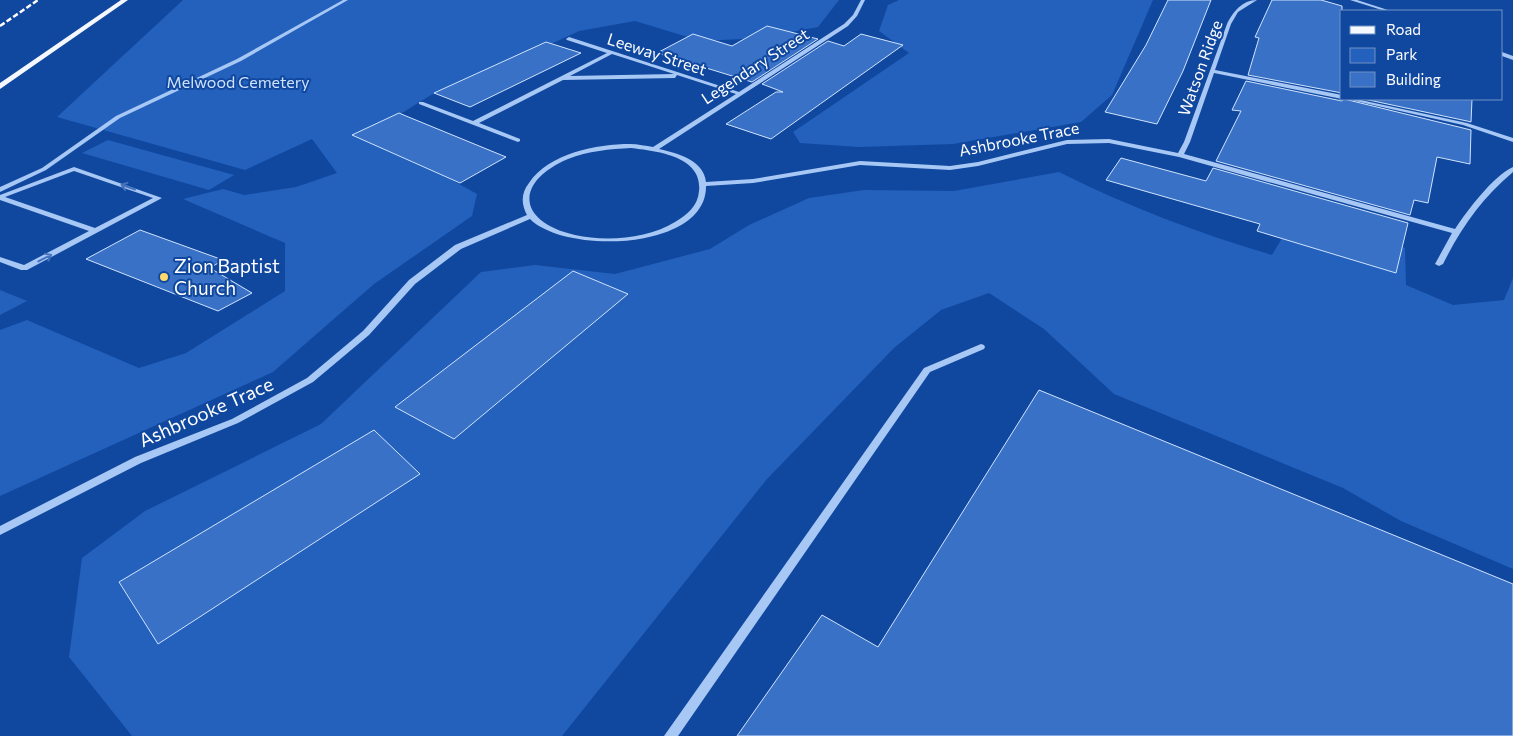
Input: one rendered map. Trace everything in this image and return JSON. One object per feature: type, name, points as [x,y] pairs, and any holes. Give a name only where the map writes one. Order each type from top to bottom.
[{"type":"main road","points":[[0,87],[125,0]]},
{"type":"street","points":[[0,190],[44,169],[118,116],[239,60],[346,0]]},
{"type":"street","name":"Legendary Street","points":[[655,149],[846,24],[855,16],[863,0]]},
{"type":"street","name":"Watson Ridge","points":[[1180,155],[1188,142],[1229,24],[1236,11],[1255,0]]},
{"type":"street","points":[[1352,0],[1386,10]]},
{"type":"street","name":"Leeway Street","points":[[569,39],[738,93]]},
{"type":"street","points":[[474,123],[611,53]]},
{"type":"street","points":[[1213,71],[1340,97]]},
{"type":"street","points":[[560,78],[682,75]]},
{"type":"street","points":[[1354,100],[1465,124],[1513,140]]},
{"type":"street","points":[[421,102],[518,140]]},
{"type":"street","name":"Ashbrooke Trace","points":[[705,184],[753,182],[860,163],[950,168],[978,164],[1067,142],[1109,141],[1180,155],[1456,232]]},
{"type":"street","points":[[631,146],[674,154],[690,162],[700,173],[705,184],[702,200],[688,216],[666,229],[637,238],[604,241],[573,238],[548,229],[531,216],[525,202],[528,187],[540,173],[557,161],[580,153],[605,148],[631,146]]},
{"type":"street","points":[[0,197],[74,169],[160,198],[24,268],[0,259]]},
{"type":"street","points":[[1439,264],[1456,232],[1489,188],[1513,169]]},
{"type":"street","points":[[0,197],[96,231]]},
{"type":"street","name":"Ashbrooke Trace","points":[[0,530],[138,460],[235,421],[310,380],[366,333],[412,282],[458,247],[531,216]]},
{"type":"street","points":[[670,736],[927,370],[981,347]]},
{"type":"green space","name":"Melwood Cemetery","points":[[183,0],[839,0],[818,27],[760,38],[701,41],[635,21],[579,31],[484,75],[431,95],[381,126],[398,150],[477,194],[472,216],[374,284],[273,372],[0,496],[0,330],[27,320],[139,368],[186,353],[285,291],[285,243],[183,199],[223,189],[244,195],[296,187],[337,173],[312,139],[245,170],[57,117]]},
{"type":"green space","points":[[899,0],[1153,0],[1112,95],[1081,122],[953,144],[859,147],[800,143],[793,132],[909,53],[879,31],[888,5]]},
{"type":"green space","points":[[108,140],[234,175],[209,190],[82,153]]},
{"type":"green space","points":[[1059,172],[1111,197],[1164,218],[1217,238],[1272,255],[1291,223],[1371,234],[1405,248],[1406,285],[1453,305],[1504,300],[1513,278],[1513,569],[1401,521],[1343,488],[1114,394],[1044,329],[989,293],[941,310],[894,348],[767,479],[562,736],[132,736],[69,657],[82,558],[145,511],[321,424],[481,272],[535,265],[615,274],[710,249],[749,225],[809,198],[864,190],[954,191]]},
{"type":"green space","points":[[0,290],[27,301],[0,315]]},
{"type":"building","points":[[1168,0],[1211,0],[1183,71],[1157,124],[1105,112],[1146,45]]},
{"type":"building","points":[[1272,0],[1321,0],[1342,6],[1342,10],[1340,10],[1340,93],[1248,75],[1259,38],[1255,37]]},
{"type":"building","points":[[767,26],[818,39],[752,82],[657,53],[693,34],[732,46]]},
{"type":"building","points":[[861,34],[903,45],[771,139],[726,124],[776,92],[783,92],[762,84],[828,41],[844,46]]},
{"type":"building","points":[[546,42],[581,53],[470,107],[434,93]]},
{"type":"building","points":[[1246,81],[1342,101],[1348,100],[1471,130],[1470,164],[1437,157],[1428,203],[1414,200],[1410,215],[1216,161],[1241,111],[1232,110]]},
{"type":"building","points":[[1369,100],[1472,100],[1471,122]]},
{"type":"building","points":[[399,113],[506,157],[460,183],[352,135]]},
{"type":"building","points":[[1121,158],[1206,181],[1213,168],[1408,223],[1396,273],[1257,231],[1260,224],[1106,180]]},
{"type":"building","name":"Zion Baptist Church","points":[[140,230],[223,260],[210,268],[252,293],[218,311],[86,259]]},
{"type":"building","points":[[573,271],[628,294],[454,439],[395,407]]},
{"type":"building","points":[[1039,390],[1513,584],[1513,736],[737,736],[822,615],[878,647]]},
{"type":"building","points":[[374,430],[420,474],[158,644],[119,582]]},
{"type":"railway","points":[[0,26],[38,0]]},
{"type":"place","name":"Zion Baptist Church","points":[[164,277]]}]
